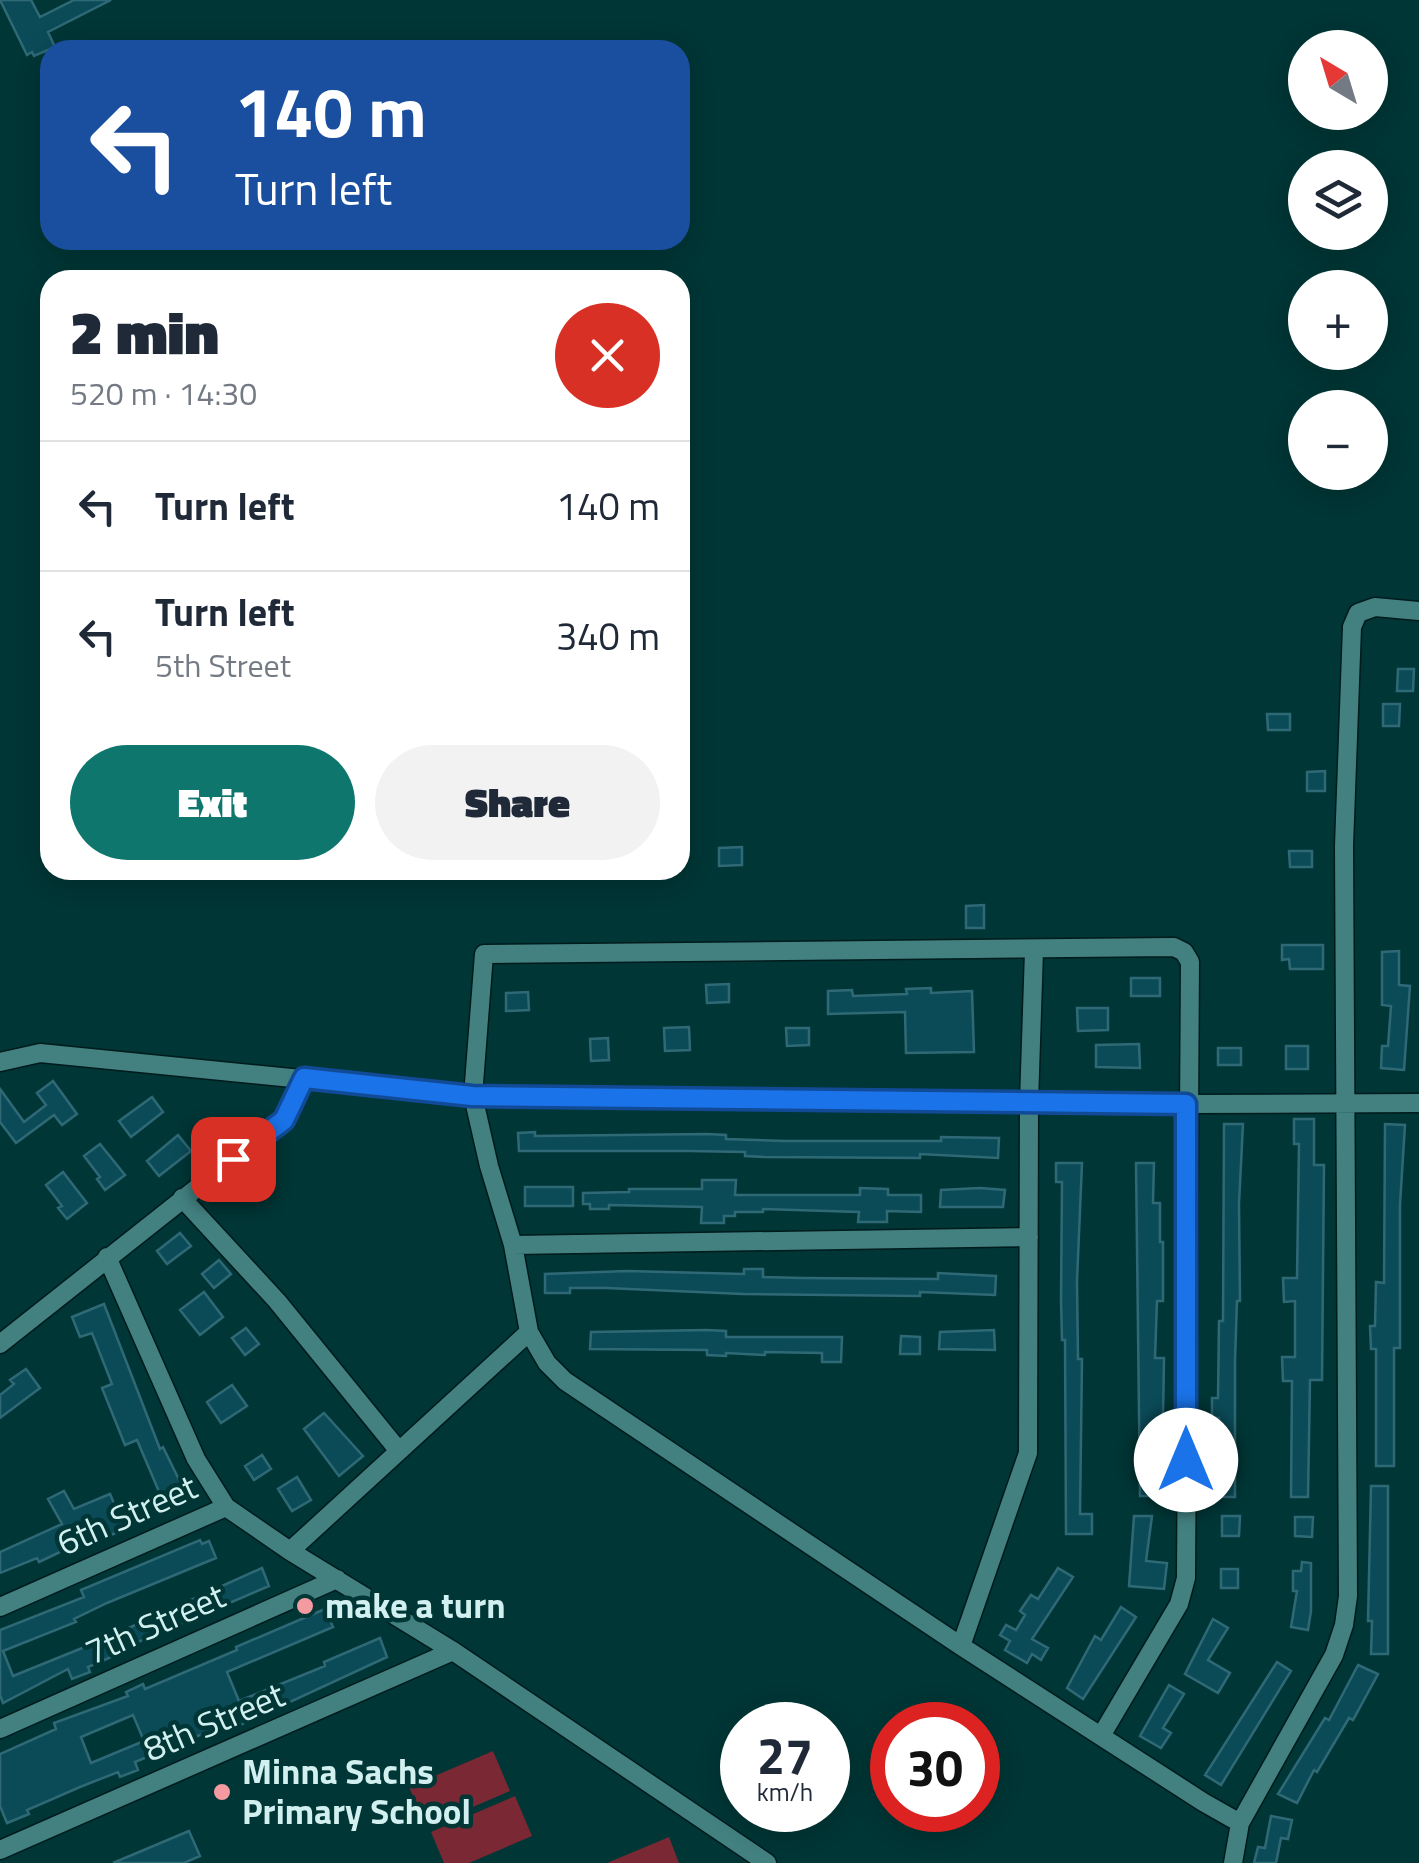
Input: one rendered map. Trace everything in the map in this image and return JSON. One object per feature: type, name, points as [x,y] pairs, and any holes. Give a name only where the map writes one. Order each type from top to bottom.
[{"type":"street","points":[[1233,1863],[1240,1823],[1334,1655],[1344,1625],[1348,1596],[1344,846],[1352,627],[1358,613],[1375,607],[1419,611]]},
{"type":"street","points":[[1101,1736],[1184,1592],[1190,962],[1184,952],[1174,947],[484,954],[472,1096],[513,1245],[528,1332],[547,1364],[565,1381],[961,1646],[1101,1736],[1240,1823]]},
{"type":"street","points":[[961,1646],[1028,1453],[1029,1102],[1034,951]]},
{"type":"street","points":[[0,1062],[40,1053],[472,1096],[1419,1103]]},
{"type":"street","points":[[0,1344],[284,1120],[304,1078]]},
{"type":"street","points":[[182,1198],[277,1301],[400,1451]]},
{"type":"street","points":[[513,1245],[1029,1237]]},
{"type":"street","points":[[106,1257],[196,1459],[226,1507],[453,1651],[767,1863]]},
{"type":"street","points":[[290,1551],[528,1332]]},
{"type":"street","name":"6th Street","points":[[0,1607],[226,1507]]},
{"type":"street","name":"7th Street","points":[[0,1729],[337,1579]]},
{"type":"street","name":"8th Street","points":[[0,1850],[453,1651]]},
{"type":"shaded area","points":[[493,1751],[510,1791],[426,1827],[409,1787]]},
{"type":"shaded area","points":[[515,1796],[532,1836],[469,1863],[444,1863],[431,1832]]},
{"type":"shaded area","points":[[669,1837],[679,1863],[607,1863]]},
{"type":"building","points":[[0,0],[31,0],[40,17],[74,0],[111,0],[48,32],[52,40],[40,40],[40,53],[27,55]]},
{"type":"building","points":[[1398,669],[1414,669],[1413,691],[1397,691]]},
{"type":"building","points":[[1383,704],[1400,704],[1399,726],[1383,726]]},
{"type":"building","points":[[1267,714],[1290,714],[1290,730],[1268,730]]},
{"type":"building","points":[[1325,771],[1325,791],[1307,791],[1307,772]]},
{"type":"building","points":[[742,847],[742,865],[719,866],[719,848]]},
{"type":"building","points":[[1289,851],[1312,851],[1312,867],[1290,867]]},
{"type":"building","points":[[984,905],[984,928],[966,928],[966,906]]},
{"type":"building","points":[[1282,945],[1323,945],[1323,969],[1290,969],[1289,959],[1282,960]]},
{"type":"building","points":[[1399,951],[1399,985],[1410,986],[1404,1070],[1381,1068],[1382,1046],[1388,1046],[1391,1006],[1382,1005],[1382,952]]},
{"type":"building","points":[[1131,978],[1160,978],[1160,996],[1131,996]]},
{"type":"building","points":[[729,984],[729,1002],[707,1003],[706,985]]},
{"type":"building","points":[[931,988],[931,993],[972,991],[974,1052],[906,1053],[905,1012],[828,1014],[828,991],[852,990],[853,996],[907,994],[906,989]]},
{"type":"building","points":[[528,992],[529,1010],[506,1011],[506,993]]},
{"type":"building","points":[[1077,1008],[1108,1008],[1108,1030],[1078,1031]]},
{"type":"building","points":[[689,1027],[690,1050],[665,1051],[664,1028]]},
{"type":"building","points":[[786,1028],[809,1028],[809,1045],[787,1046]]},
{"type":"building","points":[[608,1038],[609,1060],[591,1061],[590,1039]]},
{"type":"building","points":[[1139,1044],[1140,1068],[1096,1067],[1096,1045]]},
{"type":"building","points":[[1286,1046],[1308,1046],[1308,1069],[1286,1069]]},
{"type":"building","points":[[1218,1048],[1241,1048],[1241,1065],[1218,1065]]},
{"type":"building","points":[[53,1081],[77,1114],[62,1125],[54,1115],[16,1143],[0,1122],[0,1089],[24,1122],[46,1105],[37,1093]]},
{"type":"building","points":[[152,1097],[163,1112],[131,1137],[119,1121]]},
{"type":"building","points":[[1294,1119],[1314,1119],[1314,1165],[1324,1165],[1322,1380],[1310,1380],[1308,1497],[1291,1497],[1292,1381],[1283,1381],[1282,1357],[1295,1357],[1295,1301],[1284,1302],[1283,1278],[1297,1278],[1299,1144],[1294,1144]]},
{"type":"building","points":[[1224,1124],[1243,1124],[1235,1497],[1210,1497],[1210,1477],[1217,1477],[1219,1418],[1212,1418],[1212,1398],[1218,1398],[1219,1321],[1223,1321]]},
{"type":"building","points":[[1385,1124],[1405,1125],[1400,1204],[1400,1348],[1394,1348],[1394,1466],[1376,1466],[1376,1349],[1371,1349],[1370,1326],[1375,1326],[1376,1282],[1384,1283]]},
{"type":"building","points":[[535,1132],[535,1136],[707,1134],[726,1135],[726,1139],[786,1141],[999,1138],[998,1158],[519,1151],[518,1133]]},
{"type":"building","points":[[178,1135],[191,1151],[159,1176],[147,1161]]},
{"type":"building","points":[[100,1144],[125,1175],[105,1190],[84,1156]]},
{"type":"building","points":[[1056,1163],[1082,1163],[1077,1281],[1078,1359],[1082,1359],[1080,1514],[1092,1514],[1092,1534],[1066,1534],[1062,1182],[1056,1182]]},
{"type":"building","points":[[1136,1163],[1154,1163],[1153,1203],[1160,1203],[1163,1242],[1163,1301],[1157,1301],[1155,1358],[1164,1358],[1163,1418],[1156,1418],[1157,1496],[1140,1496]]},
{"type":"building","points":[[63,1172],[87,1203],[67,1219],[46,1185]]},
{"type":"building","points":[[702,1180],[736,1180],[735,1195],[860,1195],[860,1188],[888,1189],[888,1195],[921,1195],[921,1212],[887,1211],[887,1222],[858,1222],[859,1212],[763,1209],[735,1212],[735,1216],[724,1216],[724,1223],[701,1223],[702,1207],[609,1205],[609,1209],[590,1209],[590,1204],[583,1204],[583,1193],[702,1189]]},
{"type":"building","points":[[525,1187],[573,1187],[573,1206],[525,1206]]},
{"type":"building","points":[[941,1190],[1005,1190],[1003,1207],[940,1207]]},
{"type":"building","points":[[180,1233],[191,1246],[167,1264],[157,1251]]},
{"type":"building","points":[[219,1260],[231,1274],[214,1288],[202,1274]]},
{"type":"building","points":[[744,1269],[763,1269],[763,1277],[938,1279],[938,1273],[996,1276],[995,1295],[743,1294],[606,1288],[545,1293],[545,1274],[744,1274]]},
{"type":"building","points":[[204,1292],[223,1317],[200,1335],[180,1310]]},
{"type":"building","points":[[104,1304],[160,1449],[163,1447],[188,1498],[166,1508],[137,1440],[125,1445],[102,1388],[112,1384],[92,1333],[80,1337],[72,1317]]},
{"type":"building","points":[[246,1328],[259,1344],[245,1355],[232,1338]]},
{"type":"building","points":[[994,1330],[995,1350],[939,1349],[940,1332]]},
{"type":"building","points":[[726,1331],[726,1337],[842,1337],[841,1362],[822,1362],[822,1353],[726,1356],[707,1355],[707,1350],[590,1349],[591,1332]]},
{"type":"building","points":[[901,1336],[920,1337],[920,1354],[900,1354]]},
{"type":"building","points":[[26,1369],[40,1388],[0,1418],[0,1395],[14,1384],[10,1380]]},
{"type":"building","points":[[232,1385],[247,1406],[221,1423],[207,1402]]},
{"type":"building","points":[[324,1413],[363,1456],[339,1476],[304,1429]]},
{"type":"building","points":[[262,1455],[271,1469],[254,1480],[245,1466]]},
{"type":"building","points":[[297,1477],[311,1500],[292,1511],[278,1489]]},
{"type":"building","points":[[1371,1486],[1388,1486],[1388,1654],[1371,1654]]},
{"type":"building","points":[[64,1491],[74,1509],[110,1494],[125,1529],[104,1538],[102,1532],[39,1562],[37,1558],[0,1573],[0,1552],[62,1524],[48,1499]]},
{"type":"building","points":[[1134,1516],[1152,1516],[1146,1561],[1167,1563],[1164,1589],[1129,1586]]},
{"type":"building","points":[[1222,1516],[1240,1516],[1239,1536],[1222,1536]]},
{"type":"building","points":[[1295,1517],[1313,1517],[1312,1537],[1295,1536]]},
{"type":"building","points":[[200,1540],[202,1544],[209,1541],[216,1558],[3,1651],[13,1676],[262,1568],[269,1586],[124,1648],[125,1651],[88,1667],[90,1672],[72,1679],[68,1669],[3,1703],[0,1630],[84,1597],[81,1590]]},
{"type":"building","points":[[1302,1562],[1311,1563],[1308,1630],[1291,1627],[1297,1591],[1293,1591],[1293,1571],[1301,1571]]},
{"type":"building","points":[[1058,1568],[1073,1577],[1032,1639],[1048,1648],[1041,1660],[1032,1654],[1027,1663],[1005,1650],[1010,1641],[1000,1635],[1006,1625],[1016,1630],[1025,1615],[1020,1611],[1031,1595],[1038,1599]]},
{"type":"building","points":[[1221,1569],[1238,1569],[1238,1588],[1221,1588]]},
{"type":"building","points":[[1121,1607],[1136,1617],[1083,1699],[1067,1688],[1095,1636],[1101,1640]]},
{"type":"building","points":[[325,1609],[333,1627],[227,1672],[239,1701],[325,1666],[324,1662],[380,1638],[387,1657],[227,1731],[224,1725],[135,1762],[138,1770],[120,1777],[118,1772],[80,1787],[7,1823],[0,1806],[0,1754],[56,1729],[54,1723],[128,1696],[126,1692],[143,1684],[145,1689],[237,1650],[236,1647]],"holes":[[[133,1715],[144,1741],[91,1763],[81,1737]]]},
{"type":"building","points":[[1213,1619],[1228,1628],[1208,1660],[1230,1673],[1218,1693],[1185,1674]]},
{"type":"building","points":[[1277,1662],[1291,1671],[1221,1785],[1205,1775]]},
{"type":"building","points":[[1358,1665],[1378,1674],[1353,1720],[1349,1718],[1297,1803],[1278,1794],[1325,1718],[1329,1720]]},
{"type":"building","points":[[1169,1685],[1184,1694],[1163,1728],[1171,1733],[1161,1748],[1140,1736]]},
{"type":"building","points":[[1271,1816],[1292,1820],[1288,1839],[1281,1838],[1276,1863],[1254,1863],[1258,1847],[1265,1848]]},
{"type":"building","points":[[189,1831],[200,1856],[184,1863],[113,1863]]},
{"type":"place","name":"make a turn","points":[[305,1606]]},
{"type":"place","name":"Minna Sachs Primary School","points":[[222,1792]]},
{"type":"route","points":[[233,1159],[284,1120],[304,1078],[472,1096],[1186,1104],[1186,1460]]}]
